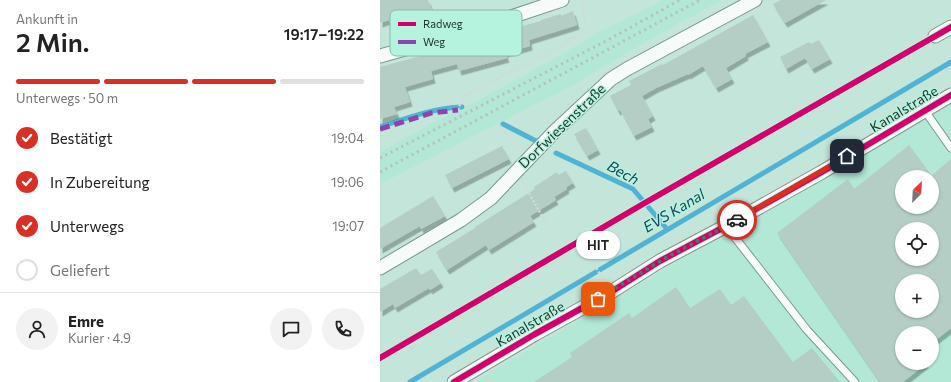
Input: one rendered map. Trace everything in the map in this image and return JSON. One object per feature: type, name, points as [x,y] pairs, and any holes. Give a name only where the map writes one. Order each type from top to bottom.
[{"type":"street","points":[[522,13],[562,0]]},
{"type":"street","name":"Dorfwiesenstraße","points":[[380,268],[461,220],[491,198],[555,131],[611,79],[634,65],[755,0]]},
{"type":"street","points":[[935,36],[951,27]]},
{"type":"street","points":[[380,56],[390,53]]},
{"type":"street","name":"Kanalstraße","points":[[454,382],[610,292],[660,261],[726,226],[828,168],[951,95]]},
{"type":"lane","points":[[925,111],[951,148]]},
{"type":"lane","points":[[726,226],[807,330],[855,382]]},
{"type":"path","points":[[458,110],[463,96],[554,50],[579,34],[586,26],[582,0]]},
{"type":"path","points":[[498,126],[529,158]]},
{"type":"path","points":[[515,172],[521,179],[546,223],[572,246],[586,251],[610,292]]},
{"type":"path","points":[[565,250],[579,241]]},
{"type":"shaded area","points":[[662,0],[722,0],[647,41],[570,87],[380,184],[380,152],[565,53],[598,32]]},
{"type":"shaded area","points":[[951,101],[951,382],[474,382],[889,136]]},
{"type":"building","points":[[380,0],[428,0],[432,10],[390,10],[390,23],[389,20],[380,23]]},
{"type":"building","points":[[781,0],[826,0],[785,23],[773,4]]},
{"type":"building","points":[[573,11],[577,25],[529,40],[530,46],[522,48],[522,26],[561,14],[561,16]]},
{"type":"building","points":[[753,15],[768,42],[745,54],[746,56],[726,68],[732,79],[716,88],[703,66],[688,75],[656,88],[642,96],[653,116],[648,119],[652,127],[634,136],[620,110],[618,111],[610,96],[631,85],[629,81],[662,64],[663,65]]},
{"type":"building","points":[[819,40],[830,59],[812,69],[805,58],[786,69],[780,57],[809,42],[811,44]]},
{"type":"building","points":[[420,56],[506,56],[507,58],[459,71],[457,64],[431,71],[433,79],[405,87],[410,102],[394,107],[397,114],[380,119],[380,67]]},
{"type":"building","points":[[586,128],[598,150],[587,156],[574,134]]},
{"type":"building","points":[[909,145],[928,170],[895,170],[895,214],[939,214],[938,170],[951,159],[951,328],[939,337],[939,326],[895,326],[895,370],[918,370],[903,382],[880,382],[777,233],[848,179],[854,189]]},
{"type":"building","points":[[502,146],[509,159],[452,188],[445,175]]},
{"type":"building","points":[[566,171],[573,183],[566,187],[567,189],[554,197],[556,200],[530,216],[534,222],[489,250],[486,245],[447,270],[436,252],[535,189],[534,187],[557,172],[558,175]]},
{"type":"building","points":[[433,196],[445,216],[421,229],[420,226],[380,249],[380,228]]},
{"type":"building","points":[[416,268],[421,275],[432,269],[441,283],[430,290],[429,288],[395,308],[393,304],[380,312],[380,289]]},
{"type":"building","points":[[676,287],[690,308],[720,289],[731,305],[744,296],[793,362],[812,348],[840,382],[534,382],[572,357],[570,353],[629,313],[632,318]]},
{"type":"waterway","name":"EVS Kanal","points":[[410,382],[951,62]]},
{"type":"waterway","name":"Bech","points":[[380,127],[431,111],[462,107]]},
{"type":"waterway","name":"Bech","points":[[503,124],[538,142]]},
{"type":"waterway","name":"Bech","points":[[556,153],[633,189],[667,229]]},
{"type":"railway","points":[[380,158],[606,41],[680,0]]},
{"type":"railway","points":[[380,172],[700,0]]},
{"type":"marked path","points":[[380,129],[431,113],[458,110]]},
{"type":"cycle path","points":[[380,358],[643,204],[951,27]]},
{"type":"cycle path","points":[[454,382],[535,334],[611,292],[660,261],[822,172],[951,95]]},
{"type":"way so far","points":[[598,299],[660,261],[737,220]]},
{"type":"place","name":"HIT","points":[[598,299]]},
{"type":"route","points":[[737,220],[822,172],[847,156]]}]
